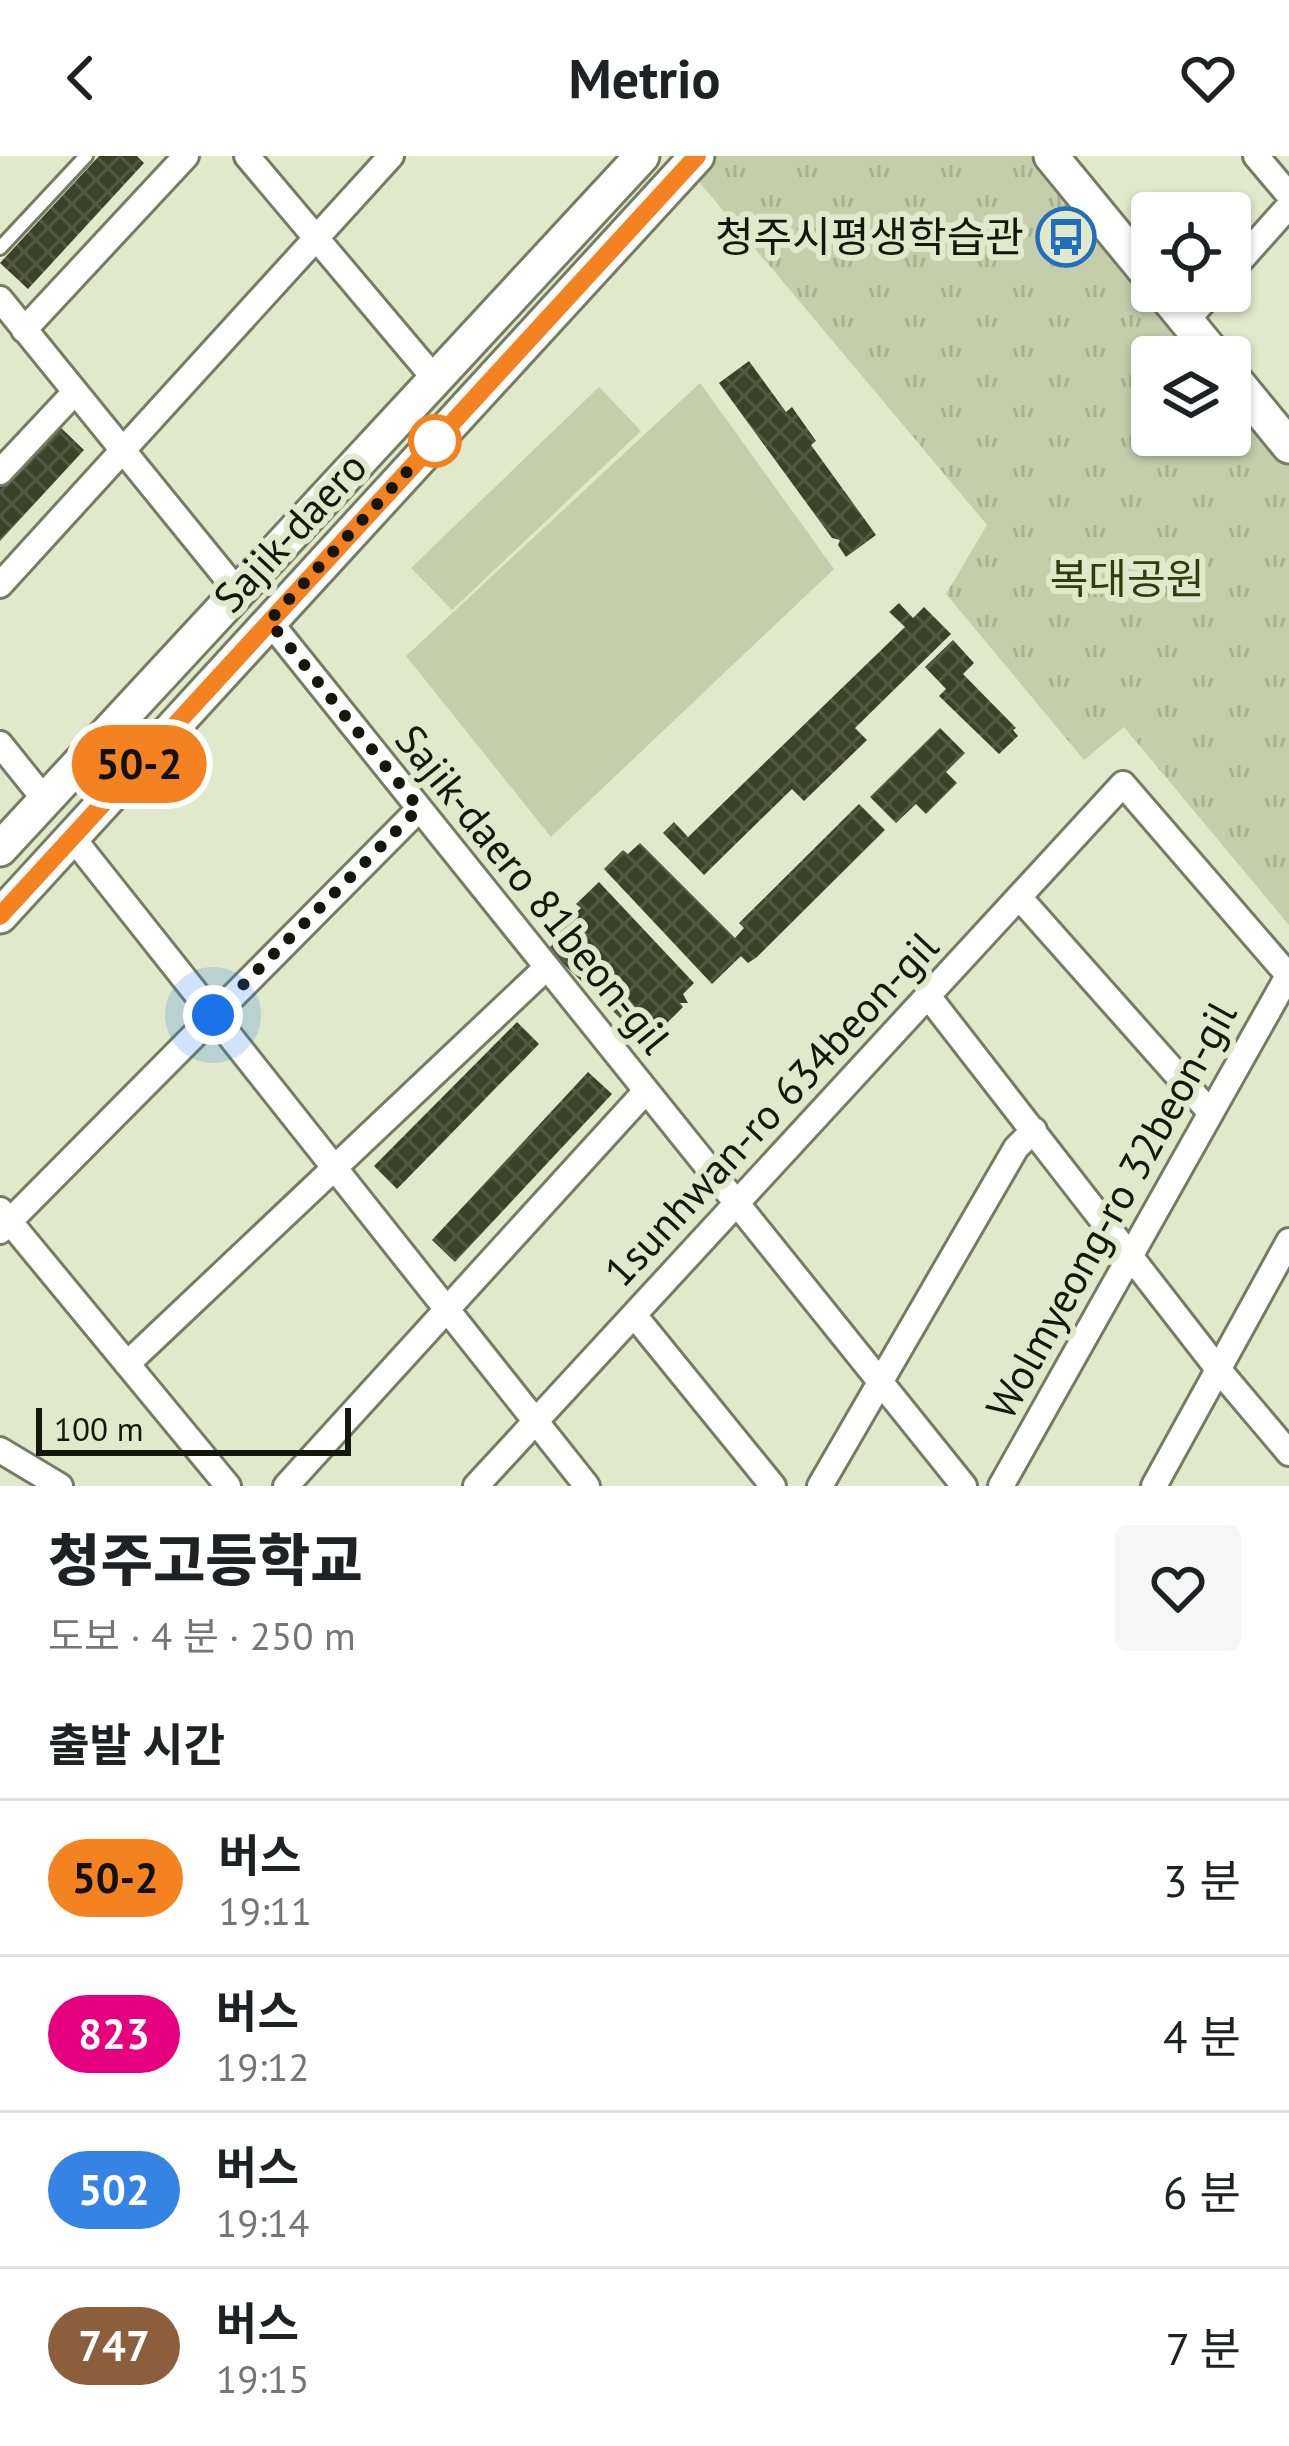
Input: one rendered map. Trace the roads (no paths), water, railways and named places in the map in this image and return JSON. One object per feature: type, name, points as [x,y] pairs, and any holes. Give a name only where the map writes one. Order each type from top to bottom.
[{"type":"main road","name":"Sajik-daero","points":[[0,916],[697,156]]},
{"type":"main road","points":[[1051,156],[1131,253]]},
{"type":"main road","name":"Sajik-daero","points":[[0,849],[635,159]]},
{"type":"main road","points":[[1179,312],[1198,336]]},
{"type":"main road","points":[[1251,400],[1289,446]]},
{"type":"street","points":[[24,330],[186,156]]},
{"type":"street","points":[[247,156],[435,379]]},
{"type":"street","points":[[0,585],[391,156]]},
{"type":"street","points":[[1256,156],[1289,195]]},
{"type":"street","points":[[1251,249],[1289,206]]},
{"type":"street","points":[[0,299],[238,592]]},
{"type":"street","points":[[1186,321],[1194,312]]},
{"type":"street","points":[[0,472],[75,392]]},
{"type":"street","name":"Sajik-daero 81beon-gil","points":[[269,621],[964,1486]]},
{"type":"street","points":[[0,745],[45,800]]},
{"type":"street","name":"1sunhwan-ro 634beon-gil","points":[[476,1486],[1123,784],[1289,974]]},
{"type":"street","points":[[227,1486],[3,1221],[419,808]]},
{"type":"street","points":[[72,837],[587,1486]]},
{"type":"street","points":[[1019,897],[1210,1112]]},
{"type":"street","points":[[127,1364],[546,968]]},
{"type":"street","name":"Wolmyeong-ro 32beon-gil","points":[[1001,1486],[1289,974]]},
{"type":"street","points":[[928,996],[1289,1454]]},
{"type":"street","points":[[286,1486],[645,1092]]},
{"type":"street","points":[[820,1486],[1016,1148],[1034,1130]]},
{"type":"street","points":[[1154,1486],[1289,1241]]},
{"type":"street","points":[[634,1315],[773,1486]]},
{"type":"street","points":[[0,1450],[60,1486]]},
{"type":"lane","points":[[0,248],[86,156]]},
{"type":"place","name":"청주시평생학습관","points":[[1066,237]]},
{"type":"park label","name":"복대공원","points":[[1127,579]]}]
